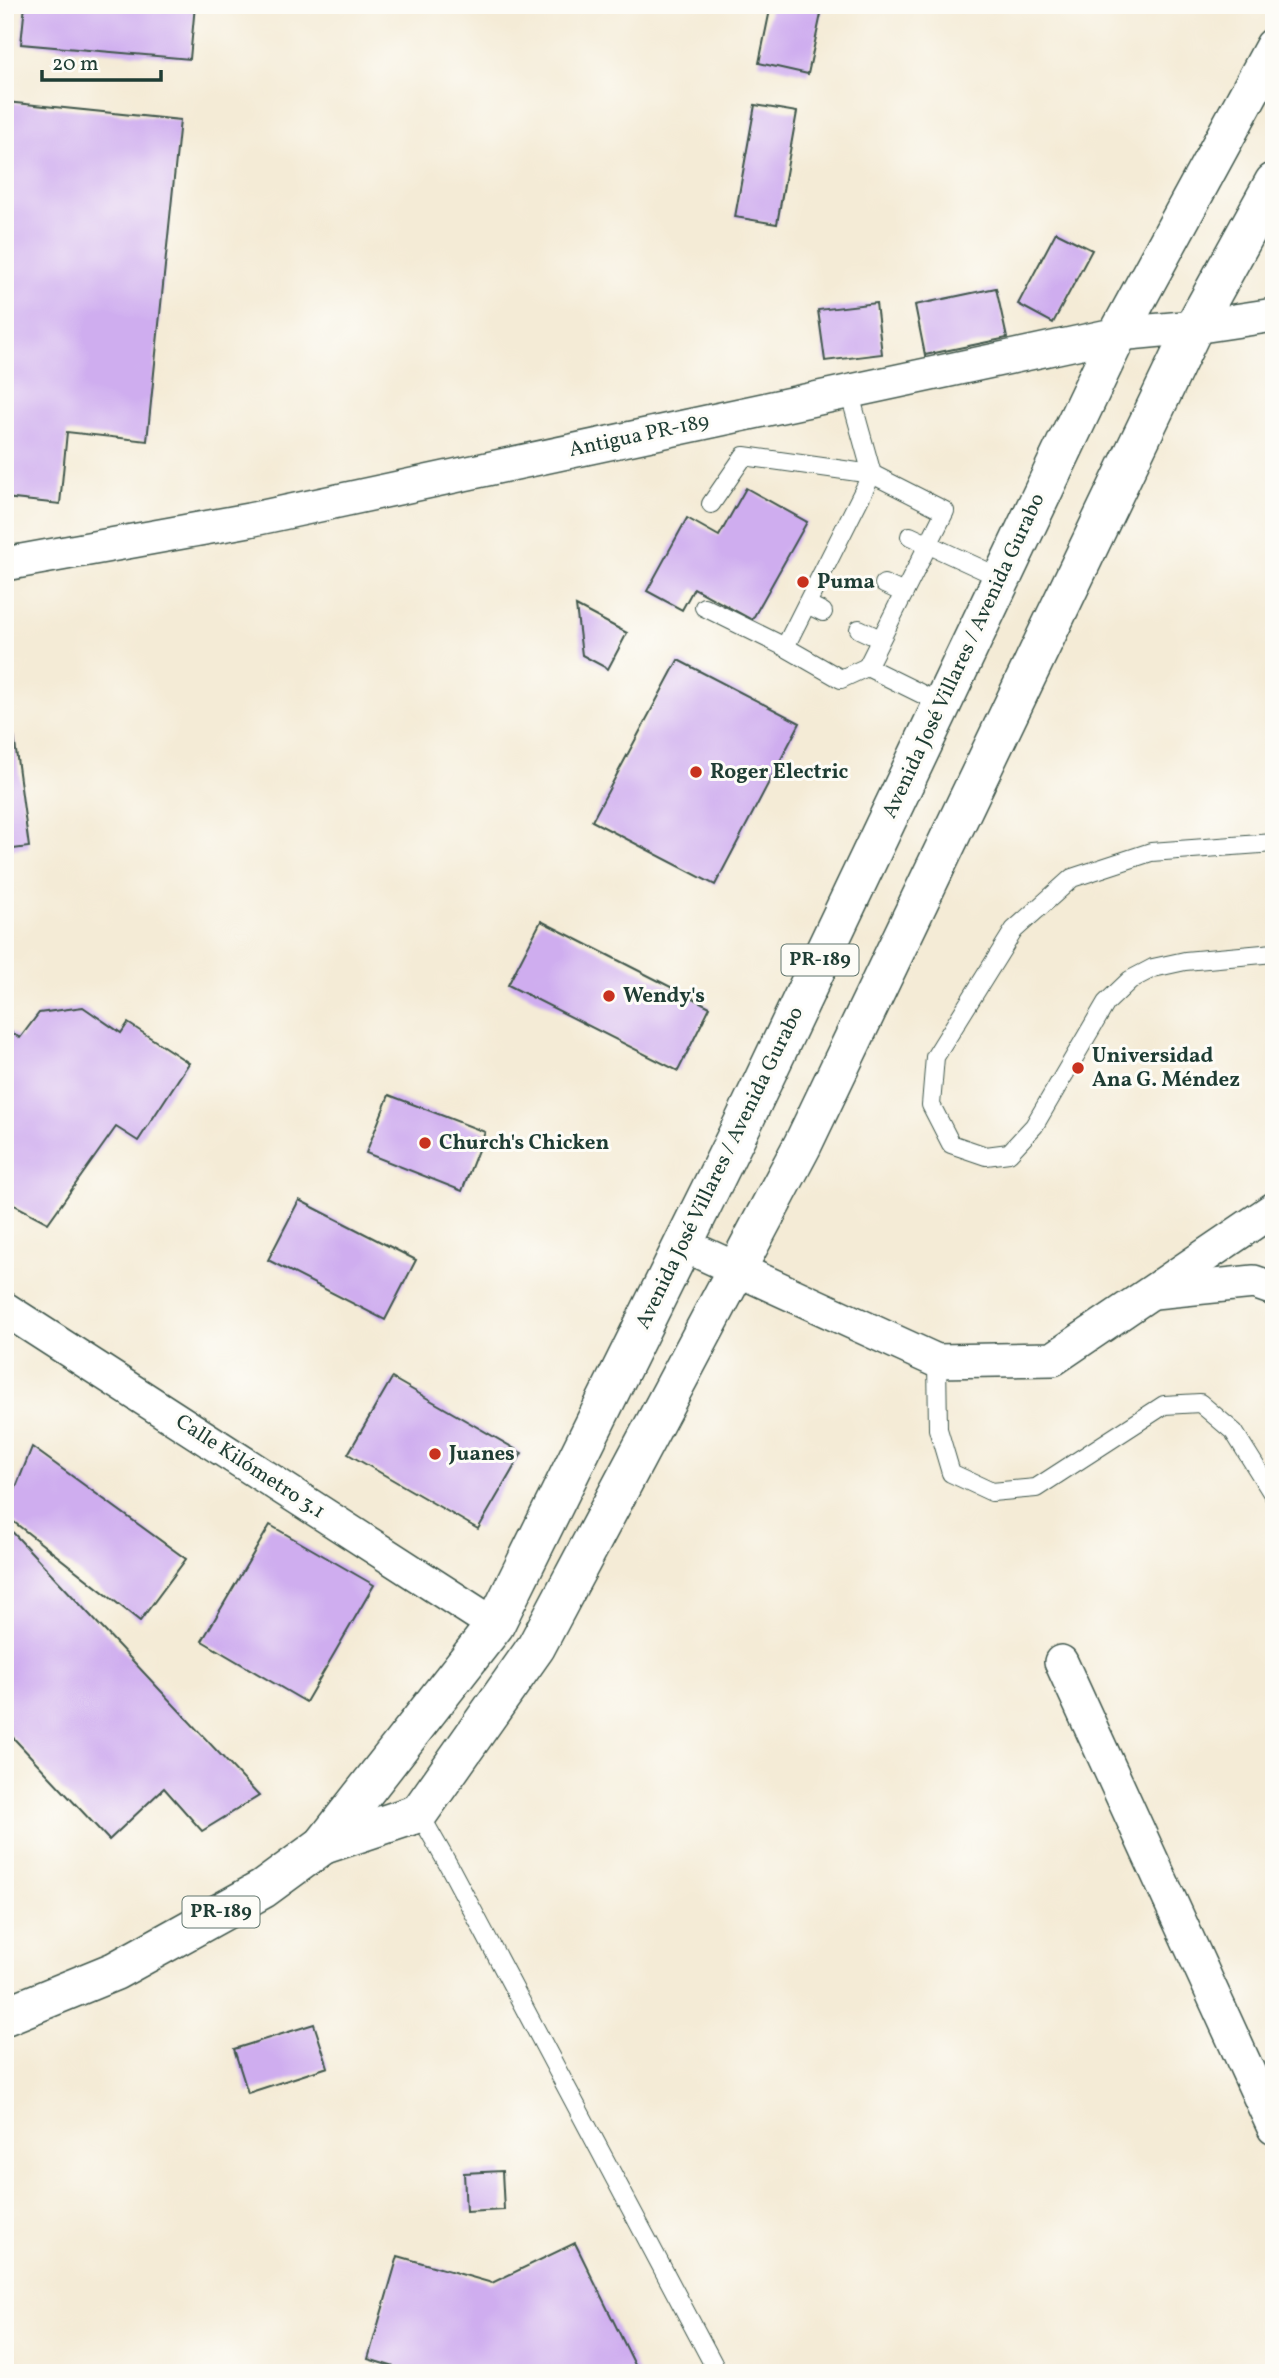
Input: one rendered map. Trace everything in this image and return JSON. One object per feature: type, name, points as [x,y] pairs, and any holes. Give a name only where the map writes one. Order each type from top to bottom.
[{"type":"main road","name":"Avenida José Villares / Avenida Gurabo","points":[[5,2016],[115,1971],[263,1889],[323,1845],[495,1625],[684,1245],[1118,334],[1274,47]]},
{"type":"main road","name":"PR-189","points":[[419,1813],[536,1647],[802,1146],[1194,327],[1274,182]]},
{"type":"main road","name":"Avenida José Villares / Avenida Gurabo","points":[[323,1845],[419,1813]]},
{"type":"street","name":"Antigua PR-189","points":[[5,564],[249,520],[1118,334],[1194,327],[1274,315]]},
{"type":"street","points":[[684,1245],[937,1361],[1052,1359],[1274,1209]]},
{"type":"street","points":[[1152,1292],[1254,1282],[1274,1289]]},
{"type":"street","name":"Calle Kilómetro 3.1","points":[[5,1309],[495,1625]]},
{"type":"street","points":[[1061,1662],[1274,2128]]},
{"type":"lane","points":[[785,647],[815,608],[861,514],[872,474],[849,391]]},
{"type":"lane","points":[[704,607],[785,647],[841,679],[866,667],[945,511],[872,474],[744,456],[711,504]]},
{"type":"lane","points":[[910,536],[1002,578]]},
{"type":"lane","points":[[884,584],[904,593]]},
{"type":"lane","points":[[859,629],[880,639]]},
{"type":"lane","points":[[866,667],[942,704]]},
{"type":"lane","points":[[1274,843],[1151,852],[1072,878],[1014,930],[935,1058],[931,1105],[951,1144],[986,1156],[1009,1153],[1034,1126],[1106,1003],[1130,979],[1153,968],[1185,961],[1274,953]]},
{"type":"lane","points":[[937,1361],[938,1429],[951,1473],[992,1492],[1036,1488],[1164,1405],[1200,1403],[1234,1432],[1274,1496]]},
{"type":"lane","points":[[419,1813],[718,2373]]},
{"type":"building","points":[[25,5],[195,5],[190,59],[21,44]]},
{"type":"building","points":[[771,5],[823,5],[808,74],[759,63]]},
{"type":"building","points":[[6,102],[180,120],[147,441],[67,432],[60,504],[5,498]]},
{"type":"building","points":[[755,105],[797,112],[777,224],[735,217]]},
{"type":"building","points":[[1056,232],[1092,250],[1053,323],[1018,304]]},
{"type":"building","points":[[996,288],[1007,338],[925,355],[915,305]]},
{"type":"building","points":[[876,303],[882,354],[825,361],[818,310]]},
{"type":"building","points":[[746,488],[807,522],[752,620],[694,588],[682,610],[647,591],[687,518],[719,536]]},
{"type":"building","points":[[576,606],[627,633],[608,669],[582,655]]},
{"type":"building","name":"Roger Electric","points":[[678,660],[800,723],[715,885],[592,821]]},
{"type":"building","points":[[14,736],[29,847],[5,850],[5,737]]},
{"type":"building","name":"Wendy's","points":[[541,921],[710,1007],[678,1071],[508,985]]},
{"type":"building","points":[[83,1007],[121,1033],[128,1023],[189,1063],[138,1141],[116,1127],[48,1223],[5,1200],[5,1028],[20,1038],[39,1013]]},
{"type":"building","name":"Church's Chicken","points":[[389,1095],[485,1132],[462,1191],[366,1153]]},
{"type":"building","points":[[299,1200],[416,1260],[385,1320],[268,1260]]},
{"type":"building","name":"Juanes","points":[[392,1378],[522,1453],[478,1529],[348,1454]]},
{"type":"building","points":[[32,1447],[186,1559],[140,1621],[5,1515]]},
{"type":"building","points":[[5,1524],[259,1796],[202,1831],[164,1788],[109,1840],[5,1729]]},
{"type":"building","points":[[270,1525],[374,1585],[306,1702],[202,1641]]},
{"type":"building","points":[[314,2024],[328,2067],[248,2093],[234,2049]]},
{"type":"building","points":[[502,2171],[504,2210],[466,2212],[464,2173]]},
{"type":"building","points":[[575,2243],[639,2373],[414,2373],[368,2359],[398,2256],[492,2283]]},
{"type":"place","name":"Puma","points":[[803,582]]},
{"type":"place","name":"Roger Electric","points":[[696,772]]},
{"type":"place","name":"Wendy's","points":[[609,996]]},
{"type":"place","name":"Universidad Ana G. Méndez","points":[[1078,1068]]},
{"type":"place","name":"Church's Chicken","points":[[425,1143]]},
{"type":"place","name":"Juanes","points":[[435,1454]]}]
